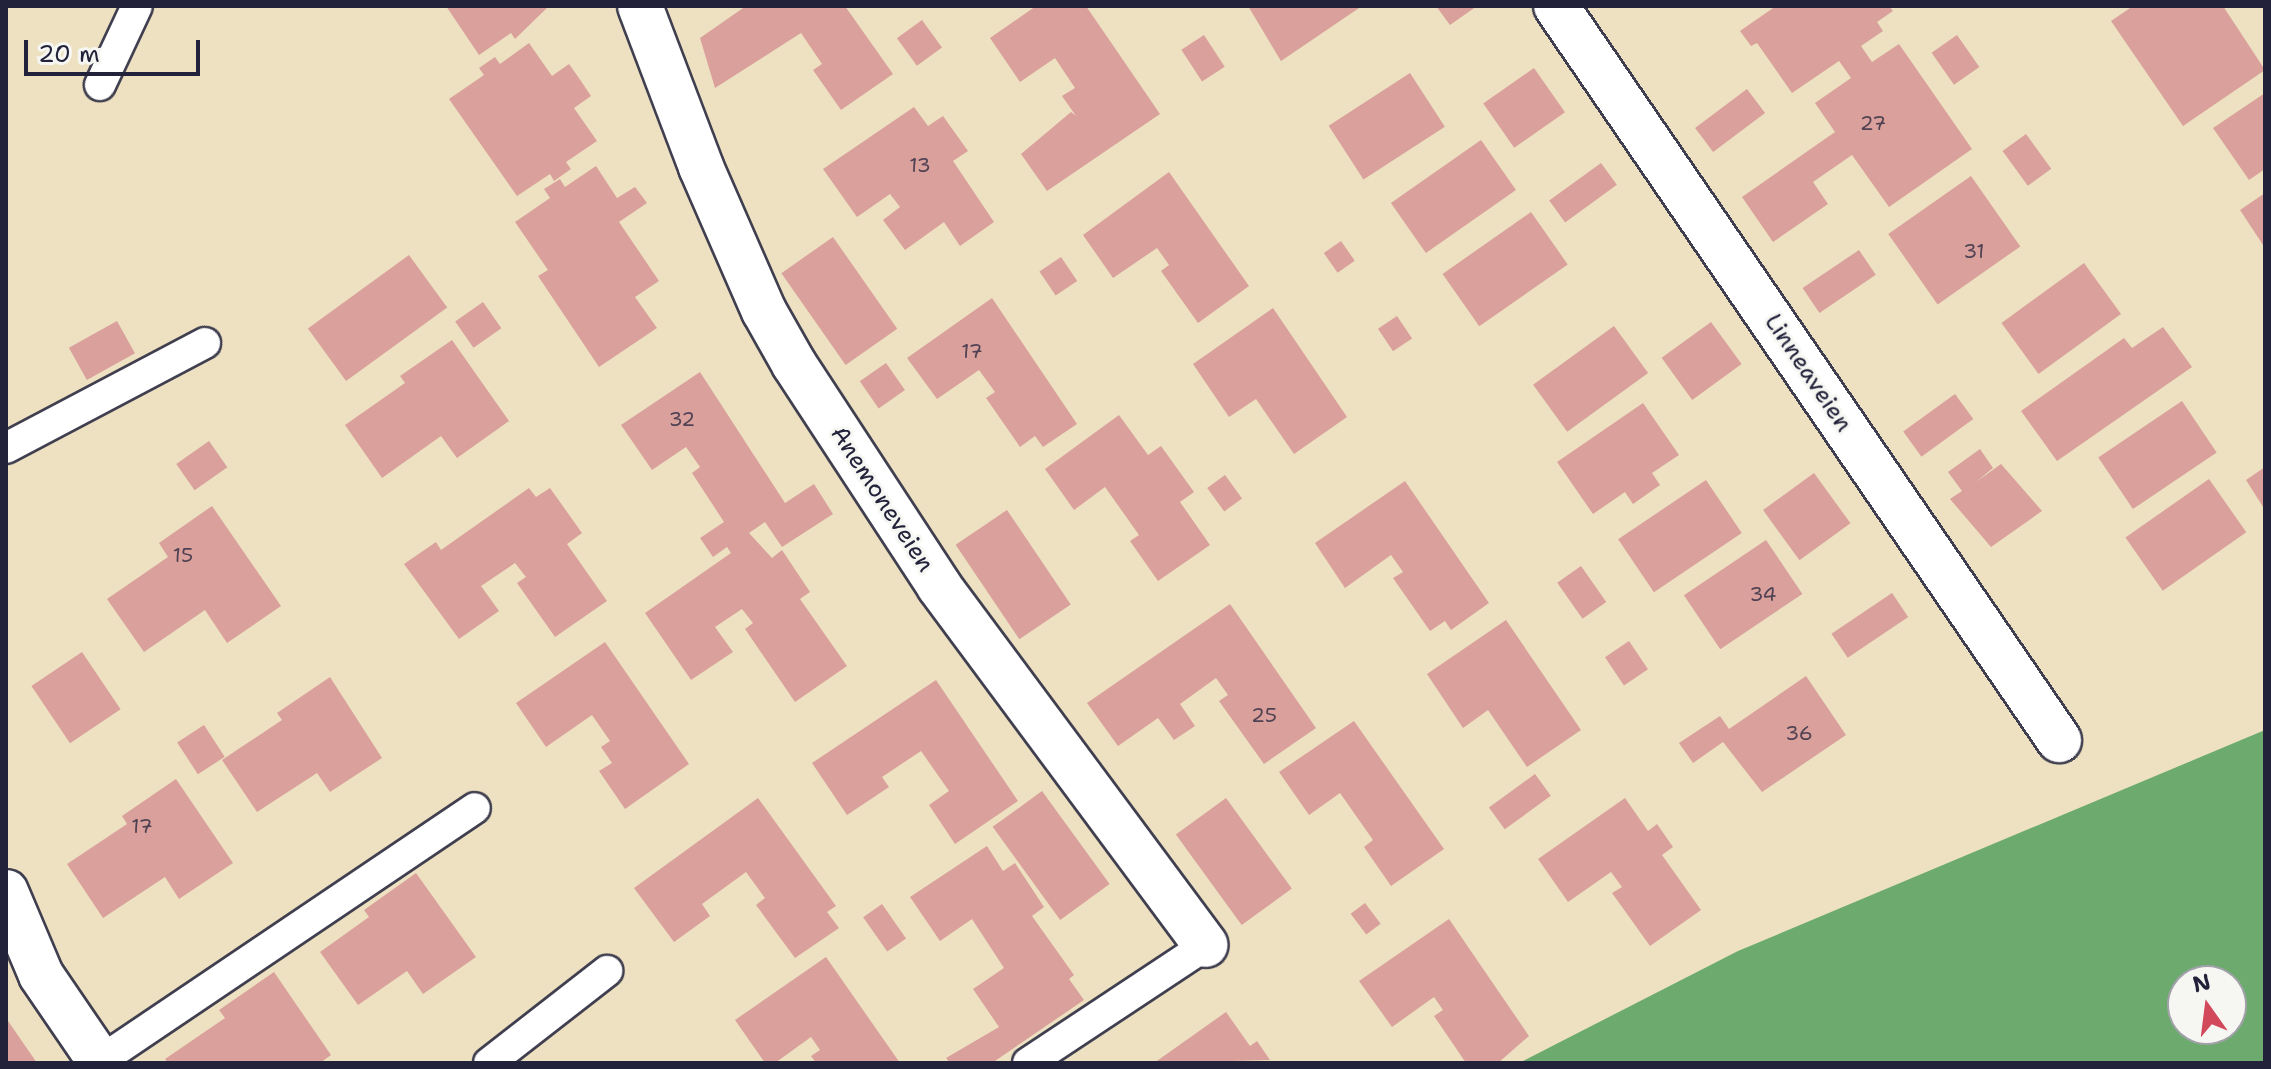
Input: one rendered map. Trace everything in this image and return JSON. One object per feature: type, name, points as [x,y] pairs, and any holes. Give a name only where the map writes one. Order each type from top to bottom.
[{"type":"street","name":"Anemoneveien","points":[[640,6],[701,167],[764,311],[794,364],[939,586],[1206,945]]},
{"type":"street","name":"Linneaveien","points":[[1556,6],[2059,740]]},
{"type":"street","points":[[6,892],[41,975],[100,1062]]},
{"type":"lane","points":[[100,85],[137,6]]},
{"type":"lane","points":[[6,448],[205,343]]},
{"type":"lane","points":[[100,1062],[475,808]]},
{"type":"lane","points":[[1028,1063],[1206,945]]},
{"type":"lane","points":[[489,1063],[607,971]]},
{"type":"green space","points":[[2265,730],[2265,1063],[1519,1063],[1738,951]]},
{"type":"building","points":[[446,6],[549,6],[515,39],[511,33],[479,55]]},
{"type":"building","points":[[746,6],[845,6],[893,74],[841,110],[813,70],[822,64],[801,33],[715,88],[700,38]]},
{"type":"building","points":[[1036,6],[1086,6],[1160,114],[1047,191],[1021,154],[1071,112],[1076,116],[1062,96],[1075,88],[1055,58],[1020,82],[990,38]]},
{"type":"building","points":[[1248,6],[1362,6],[1281,61]]},
{"type":"building","points":[[1436,6],[1477,6],[1450,25]]},
{"type":"building","points":[[1776,6],[1889,6],[1893,11],[1877,22],[1883,31],[1861,46],[1872,62],[1899,44],[1972,149],[1889,207],[1852,155],[1813,182],[1828,204],[1773,242],[1742,197],[1835,132],[1815,103],[1851,78],[1839,61],[1792,93],[1757,43],[1751,46],[1740,31]]},
{"type":"building","points":[[2133,6],[2223,6],[2265,70],[2183,126],[2111,21]]},
{"type":"building","points":[[922,20],[942,48],[917,66],[897,38]]},
{"type":"building","points":[[1204,35],[1225,67],[1202,82],[1181,50]]},
{"type":"building","points":[[1957,35],[1979,67],[1954,85],[1932,53]]},
{"type":"building","points":[[529,43],[552,76],[569,64],[581,81],[591,96],[574,108],[597,141],[566,162],[571,169],[554,181],[550,174],[517,196],[449,99],[484,75],[479,68],[495,57],[500,64]]},
{"type":"building","points":[[1534,68],[1565,112],[1514,148],[1483,104]]},
{"type":"building","points":[[1410,73],[1445,127],[1364,180],[1329,126]]},
{"type":"building","points":[[1747,89],[1765,113],[1713,152],[1695,128]]},
{"type":"building","points":[[2265,93],[2265,169],[2249,180],[2213,128]]},
{"type":"building","points":[[914,107],[928,126],[943,116],[968,151],[953,161],[994,222],[960,246],[944,222],[905,250],[883,220],[900,207],[890,194],[857,217],[823,169]]},
{"type":"building","points":[[2026,134],[2051,169],[2028,186],[2003,151]]},
{"type":"building","points":[[1481,140],[1516,190],[1426,253],[1391,203]]},
{"type":"building","points":[[1601,163],[1617,185],[1565,222],[1549,201]]},
{"type":"building","points":[[596,166],[617,198],[635,187],[647,203],[619,222],[659,281],[635,297],[657,328],[599,367],[538,276],[548,270],[515,222],[550,198],[544,189],[560,179],[565,187]]},
{"type":"building","points":[[1169,172],[1249,286],[1198,323],[1161,271],[1169,265],[1157,248],[1113,278],[1083,235]]},
{"type":"building","points":[[1971,176],[2020,246],[1938,304],[1888,234]]},
{"type":"building","points":[[2265,193],[2265,248],[2240,210]]},
{"type":"building","points":[[1531,212],[1568,264],[1479,326],[1443,274]]},
{"type":"building","points":[[833,237],[897,329],[846,365],[781,273]]},
{"type":"building","points":[[1341,241],[1355,261],[1338,273],[1324,253]]},
{"type":"building","points":[[1859,250],[1876,275],[1819,313],[1803,288]]},
{"type":"building","points":[[409,255],[447,308],[346,381],[308,328]]},
{"type":"building","points":[[1061,257],[1077,281],[1056,296],[1039,272]]},
{"type":"building","points":[[2084,263],[2121,314],[2039,374],[2001,323]]},
{"type":"building","points":[[992,298],[1077,424],[1043,447],[1035,436],[1020,447],[986,398],[995,392],[979,370],[937,399],[907,358]]},
{"type":"building","points":[[483,302],[501,328],[474,348],[455,322]]},
{"type":"building","points":[[1273,308],[1347,417],[1294,454],[1256,399],[1229,417],[1193,364]]},
{"type":"building","points":[[1397,316],[1412,338],[1393,351],[1378,329]]},
{"type":"building","points":[[117,321],[135,353],[87,380],[69,348]]},
{"type":"building","points":[[1711,322],[1742,364],[1692,400],[1662,358]]},
{"type":"building","points":[[1614,326],[1648,373],[1567,432],[1533,385]]},
{"type":"building","points":[[2163,327],[2192,367],[2057,461],[2021,411],[2124,338],[2132,348]]},
{"type":"building","points":[[452,340],[509,421],[457,458],[441,436],[382,478],[345,425],[405,383],[400,376]]},
{"type":"building","points":[[886,363],[905,390],[879,408],[860,381]]},
{"type":"building","points":[[700,372],[785,503],[814,484],[833,514],[782,547],[765,522],[749,533],[772,558],[782,550],[810,592],[800,599],[847,666],[795,702],[745,629],[753,623],[742,609],[715,627],[733,652],[691,680],[645,613],[731,553],[727,547],[713,557],[700,538],[724,522],[692,473],[700,467],[686,447],[652,470],[621,425]]},
{"type":"building","points":[[1955,394],[1973,419],[1921,457],[1903,432]]},
{"type":"building","points":[[2182,401],[2217,452],[2133,509],[2098,457]]},
{"type":"building","points":[[1643,403],[1679,455],[1652,473],[1660,485],[1633,504],[1625,492],[1593,514],[1557,462]]},
{"type":"building","points":[[1119,415],[1148,455],[1161,446],[1194,492],[1180,502],[1210,545],[1158,581],[1130,541],[1139,535],[1105,487],[1074,510],[1045,469]]},
{"type":"building","points":[[209,441],[227,467],[195,490],[176,464]]},
{"type":"building","points":[[1980,449],[1993,468],[1976,482],[2001,464],[2042,511],[1991,547],[1950,499],[1962,491],[1948,472]]},
{"type":"building","points":[[2265,467],[2265,510],[2246,480]]},
{"type":"building","points":[[1814,473],[1850,523],[1799,560],[1763,510]]},
{"type":"building","points":[[1225,475],[1242,498],[1224,511],[1207,488]]},
{"type":"building","points":[[2209,479],[2246,532],[2163,591],[2125,538]]},
{"type":"building","points":[[1706,480],[1742,533],[1654,592],[1618,539]]},
{"type":"building","points":[[1405,481],[1489,603],[1451,630],[1445,621],[1430,631],[1393,578],[1403,572],[1391,555],[1345,588],[1315,543]]},
{"type":"building","points":[[529,488],[536,497],[550,488],[582,533],[567,544],[607,601],[555,637],[517,583],[526,577],[515,563],[481,586],[499,611],[459,639],[404,564],[436,542],[441,550]]},
{"type":"building","points":[[212,506],[281,606],[227,643],[205,610],[144,652],[107,599],[168,557],[159,543]]},
{"type":"building","points":[[1007,510],[1071,605],[1019,639],[956,545]]},
{"type":"building","points":[[1766,540],[1802,594],[1720,649],[1684,595]]},
{"type":"building","points":[[1581,566],[1606,602],[1582,619],[1557,583]]},
{"type":"building","points":[[1892,593],[1908,617],[1848,658],[1831,634]]},
{"type":"building","points":[[1230,604],[1316,728],[1264,764],[1219,701],[1228,695],[1216,678],[1180,704],[1195,726],[1174,740],[1158,718],[1118,746],[1087,703]]},
{"type":"building","points":[[1506,620],[1581,730],[1527,767],[1488,710],[1463,728],[1427,674]]},
{"type":"building","points":[[1629,641],[1648,669],[1624,685],[1605,657]]},
{"type":"building","points":[[605,642],[689,764],[625,809],[599,771],[612,763],[601,747],[610,741],[592,715],[546,747],[516,703]]},
{"type":"building","points":[[82,652],[121,709],[70,743],[31,686]]},
{"type":"building","points":[[1806,676],[1846,735],[1762,792],[1723,742],[1693,763],[1679,743],[1720,716],[1729,729]]},
{"type":"building","points":[[330,677],[382,758],[330,792],[317,773],[257,812],[222,760],[282,720],[277,713]]},
{"type":"building","points":[[936,680],[1018,801],[955,844],[929,805],[949,791],[921,751],[882,777],[889,787],[847,815],[812,763]]},
{"type":"building","points":[[1354,721],[1444,849],[1391,886],[1364,847],[1373,840],[1340,793],[1309,815],[1279,772]]},
{"type":"building","points":[[204,725],[225,757],[198,774],[177,742]]},
{"type":"building","points":[[1535,774],[1551,796],[1505,829],[1489,808]]},
{"type":"building","points":[[176,779],[233,863],[179,899],[165,877],[103,918],[67,864],[127,824],[122,816]]},
{"type":"building","points":[[1042,791],[1110,884],[1060,920],[993,827]]},
{"type":"building","points":[[758,798],[836,906],[827,912],[839,928],[795,958],[756,905],[765,898],[746,872],[702,904],[710,916],[674,942],[634,888]]},
{"type":"building","points":[[1226,798],[1292,889],[1242,925],[1176,834]]},
{"type":"building","points":[[1625,798],[1648,831],[1657,824],[1673,847],[1662,855],[1701,910],[1650,946],[1612,893],[1622,887],[1611,872],[1568,902],[1538,859]]},
{"type":"building","points":[[987,846],[1003,871],[1015,863],[1044,907],[1032,916],[1074,975],[1069,979],[1084,1000],[992,1063],[950,1063],[946,1058],[999,1027],[973,989],[1004,968],[972,919],[940,941],[910,897]]},
{"type":"building","points":[[416,873],[476,957],[423,994],[407,971],[358,1005],[320,952],[369,917],[364,910]]},
{"type":"building","points":[[1365,903],[1381,924],[1366,935],[1351,914]]},
{"type":"building","points":[[882,904],[906,938],[887,952],[863,917]]},
{"type":"building","points":[[1449,919],[1529,1036],[1498,1063],[1466,1063],[1434,1016],[1443,1010],[1434,997],[1392,1027],[1359,981]]},
{"type":"building","points":[[826,957],[900,1063],[816,1063],[811,1056],[820,1050],[811,1037],[775,1063],[765,1063],[735,1020]]},
{"type":"building","points":[[274,972],[331,1055],[320,1063],[168,1063],[165,1059],[225,1018],[219,1010]]},
{"type":"building","points":[[1226,1012],[1250,1046],[1257,1041],[1270,1060],[1154,1063]]},
{"type":"building","points":[[6,1018],[37,1063],[6,1063]]}]
